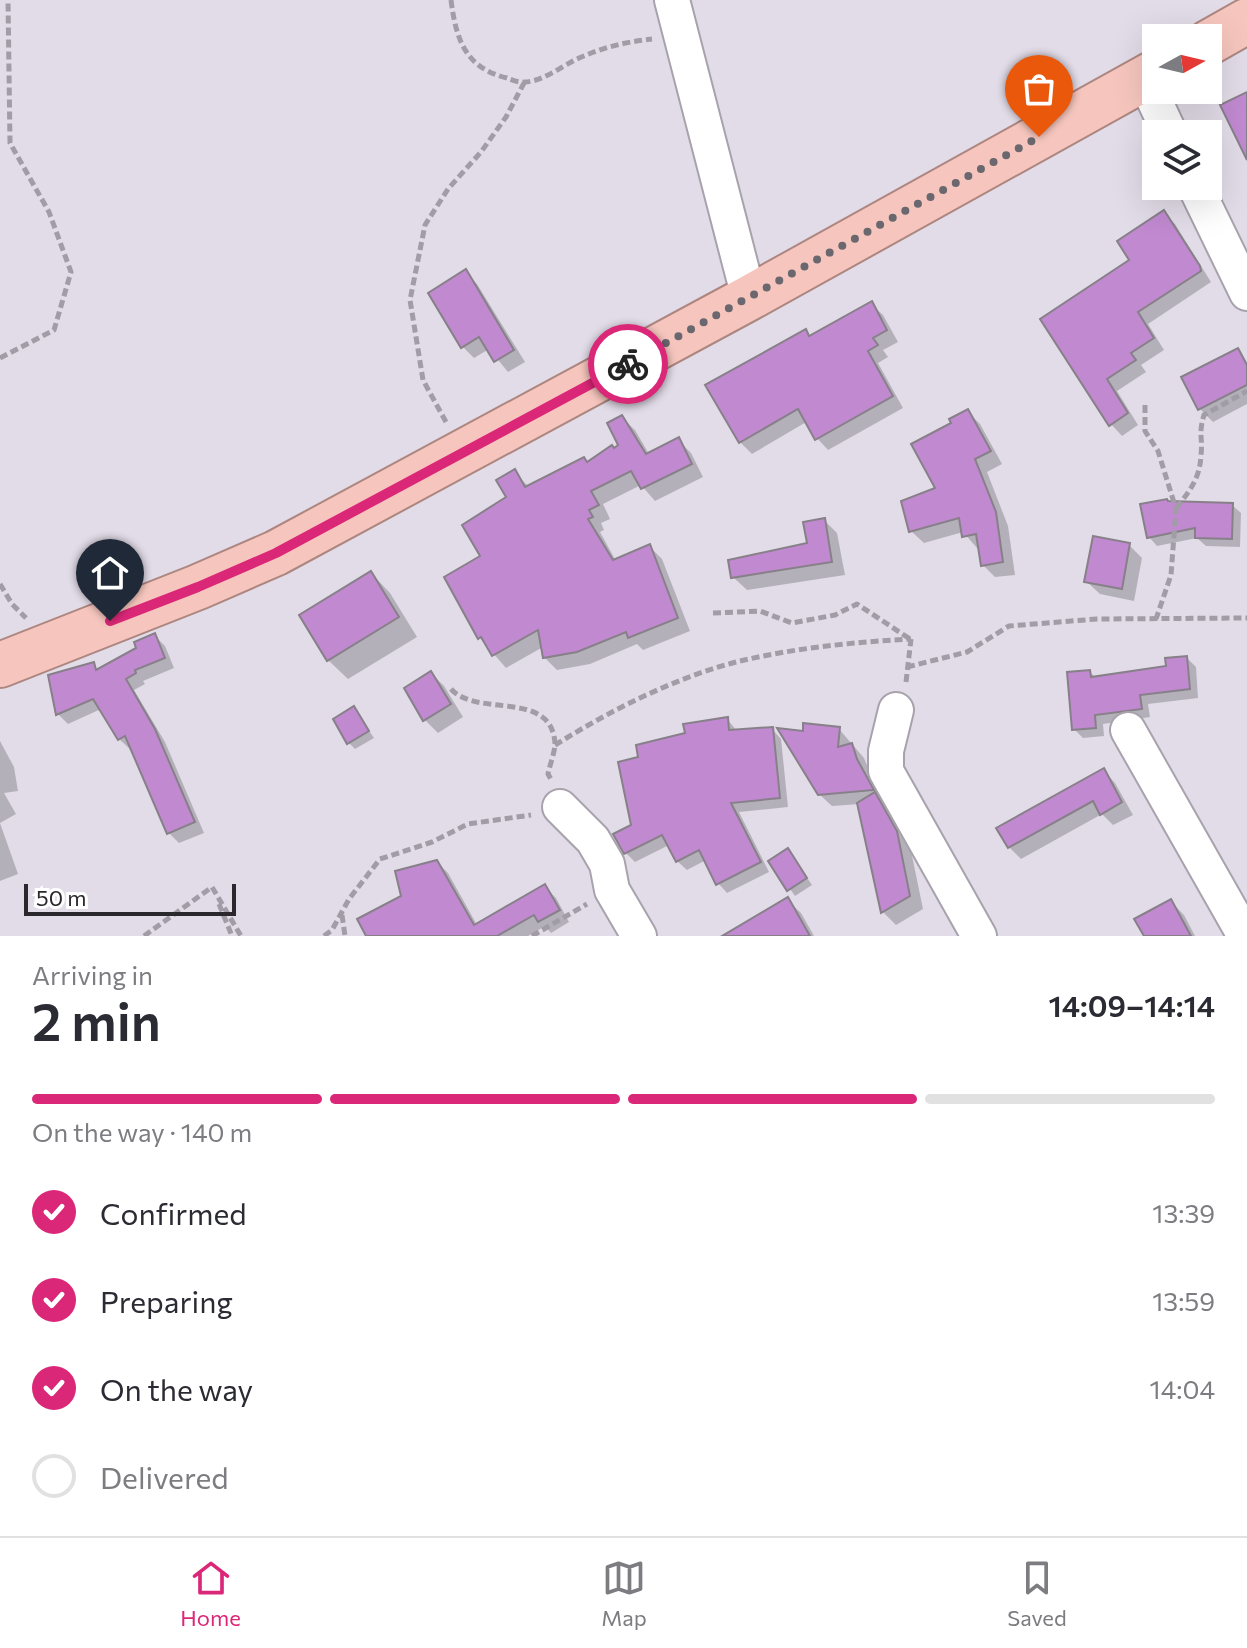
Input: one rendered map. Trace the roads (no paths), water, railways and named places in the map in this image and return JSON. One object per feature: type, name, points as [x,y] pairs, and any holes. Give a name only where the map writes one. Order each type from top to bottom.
[{"type":"highway","points":[[1222,35],[1247,21]]},
{"type":"highway","points":[[0,665],[276,553],[749,298],[1142,79]]},
{"type":"street","points":[[672,0],[749,298]]},
{"type":"street","points":[[1202,200],[1247,293]]},
{"type":"street","points":[[896,710],[886,751],[886,771],[979,936]]},
{"type":"street","points":[[1128,730],[1245,936]]},
{"type":"street","points":[[560,807],[593,840],[607,864],[612,890],[639,936]]}]
